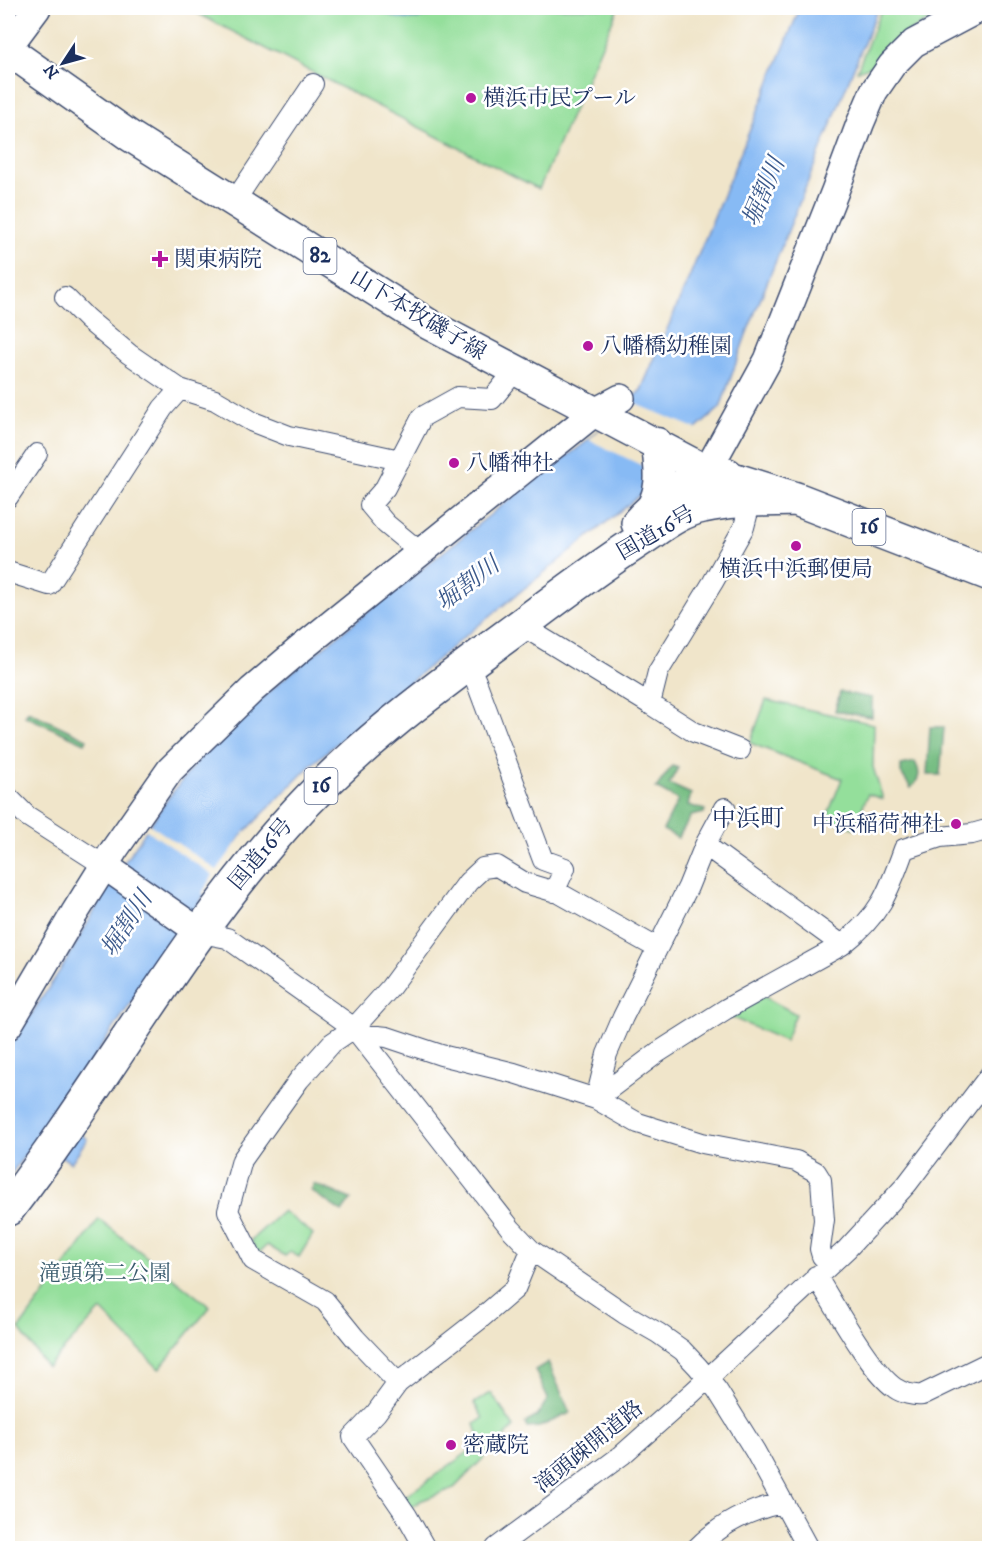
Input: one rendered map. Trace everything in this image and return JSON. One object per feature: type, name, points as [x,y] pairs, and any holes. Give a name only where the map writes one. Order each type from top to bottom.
[{"type":"highway","name":"国道16号","points":[[592,571],[655,499],[683,485],[696,465],[754,488],[796,500],[990,574]]},
{"type":"highway","name":"国道16号","points":[[8,1209],[58,1137],[193,927],[330,777],[367,744],[468,664],[592,571],[676,516],[754,488]]},
{"type":"main road","name":"山下本牧磯子線","points":[[8,49],[130,136],[430,325],[515,371],[609,410],[657,443],[696,465]]},
{"type":"main road","points":[[655,499],[657,443]]},
{"type":"street","points":[[8,49],[37,8]]},
{"type":"street","points":[[696,465],[768,360],[874,91],[892,65],[914,43],[980,8]]},
{"type":"street","points":[[234,202],[313,84]]},
{"type":"street","points":[[65,297],[129,354],[180,389],[214,400],[253,422],[289,436],[400,460]]},
{"type":"street","points":[[420,552],[386,524],[370,505],[385,488],[422,417],[458,397],[492,399],[515,371]]},
{"type":"street","points":[[8,572],[49,585],[163,408],[180,389]]},
{"type":"street","points":[[8,1026],[74,914],[111,870],[170,770],[252,690],[299,650],[420,552],[609,410]]},
{"type":"street","points":[[8,497],[37,454]]},
{"type":"street","points":[[650,704],[658,672],[744,527],[754,488]]},
{"type":"street","points":[[519,627],[534,633],[694,732],[740,750]]},
{"type":"street","points":[[468,664],[543,860],[565,868],[554,892]]},
{"type":"street","points":[[8,797],[27,816],[111,870],[193,927],[226,938],[356,1031],[511,1229],[531,1250],[682,1350],[707,1377],[755,1451],[808,1548]]},
{"type":"street","points":[[596,1099],[606,1054],[688,887],[705,845],[725,808]]},
{"type":"street","points":[[596,1099],[657,1053],[708,1020],[842,945],[860,931],[879,909],[895,876],[904,849],[940,837],[972,834],[990,829]]},
{"type":"street","points":[[705,845],[842,945]]},
{"type":"street","points":[[398,1383],[355,1338],[325,1301],[253,1260],[228,1210],[242,1160],[299,1080],[332,1043],[356,1031],[468,882],[483,868],[497,866],[525,883],[554,892],[657,948]]},
{"type":"street","points":[[356,1031],[387,1037],[441,1055],[514,1073],[596,1099],[638,1123],[702,1143],[796,1161],[816,1172],[821,1180],[823,1209],[820,1249],[823,1270],[868,1357],[895,1389],[922,1395],[990,1362]]},
{"type":"street","name":"滝頭疎開道路","points":[[496,1548],[604,1470],[692,1393],[823,1270],[907,1184],[990,1075]]},
{"type":"street","points":[[425,1548],[407,1516],[353,1437],[376,1413],[398,1383],[480,1319],[514,1288],[531,1250]]},
{"type":"street","points":[[697,1548],[711,1534],[725,1525],[770,1505],[783,1503]]},
{"type":"green space","name":"横浜市民プール","points":[[187,8],[618,8],[539,189]]},
{"type":"green space","points":[[882,8],[952,8],[908,32],[872,66],[857,71]]},
{"type":"green space","points":[[840,692],[872,698],[872,717],[835,711]]},
{"type":"green space","points":[[766,700],[874,724],[873,767],[883,799],[868,794],[854,828],[826,819],[842,779],[750,743]]},
{"type":"green space","points":[[28,711],[87,739],[85,743],[25,716]]},
{"type":"green space","points":[[930,727],[944,727],[940,775],[927,775]]},
{"type":"green space","points":[[915,762],[919,776],[911,788],[901,773],[901,765]]},
{"type":"green space","points":[[672,766],[678,768],[669,784],[691,794],[688,805],[705,810],[704,813],[691,816],[678,838],[663,830],[678,800],[656,788]]},
{"type":"green space","points":[[763,996],[796,1014],[785,1041],[728,1016]]},
{"type":"green space","points":[[314,1184],[351,1199],[342,1212],[311,1191]]},
{"type":"green space","points":[[283,1211],[313,1234],[299,1257],[290,1252],[285,1256],[267,1245],[258,1254],[251,1240]]},
{"type":"green space","name":"滝頭第二公園","points":[[99,1219],[210,1307],[159,1369],[101,1310],[47,1367],[19,1329]]},
{"type":"green space","points":[[548,1362],[570,1413],[539,1427],[527,1428],[525,1423],[536,1417],[548,1399],[535,1370]]},
{"type":"green space","points":[[491,1393],[514,1427],[454,1488],[420,1501],[410,1509],[403,1498],[481,1443],[475,1424],[483,1418],[474,1403]]},
{"type":"water","points":[[377,8],[454,8],[424,18],[406,19],[397,18]]},
{"type":"water","name":"堀割川","points":[[800,8],[878,8],[746,335],[720,408],[696,429],[649,488],[464,637],[312,764],[241,836],[211,885],[54,1116],[87,1139],[71,1163],[36,1140],[8,1178],[8,1050],[68,958],[109,885],[169,797],[202,755],[281,681],[500,507],[586,442],[641,390]]},
{"type":"pier","points":[[629,401],[699,430],[651,490],[647,471],[643,466],[589,440]]},
{"type":"pier","points":[[148,821],[149,824],[217,870],[245,831],[248,833],[205,895],[202,893],[213,875],[145,829],[131,850],[129,849]]},
{"type":"place","name":"横浜市民プール","points":[[471,98]]},
{"type":"place","name":"関東病院","points":[[160,259]]},
{"type":"place","name":"八幡橋幼稚園","points":[[588,346]]},
{"type":"place","name":"八幡神社","points":[[454,463]]},
{"type":"place","name":"横浜中浜郵便局","points":[[796,546]]},
{"type":"place","name":"中浜稲荷神社","points":[[956,824]]},
{"type":"place","name":"密蔵院","points":[[451,1445]]},
{"type":"district","name":"中浜町","points":[[748,819]]}]
